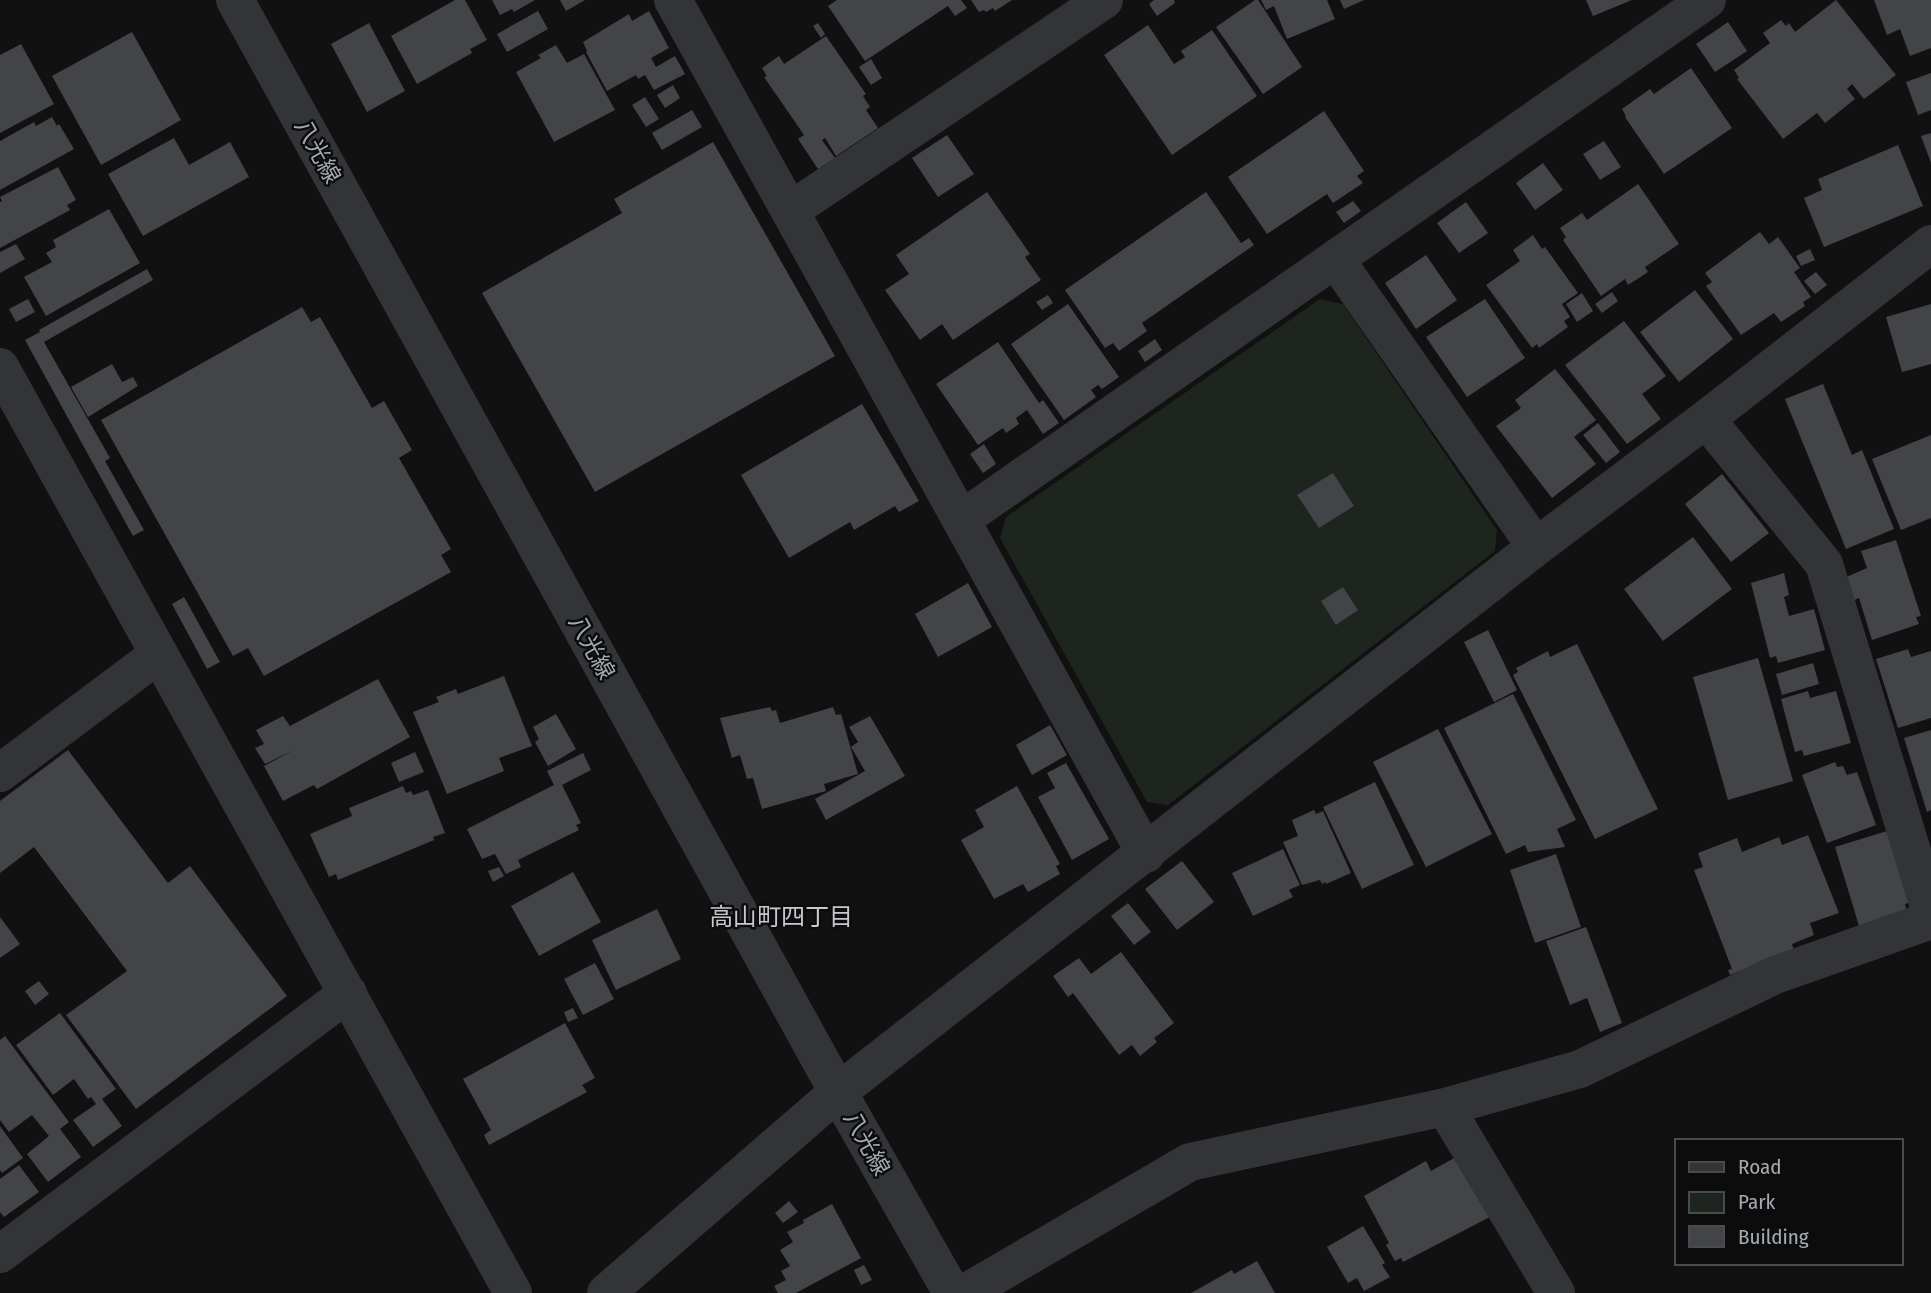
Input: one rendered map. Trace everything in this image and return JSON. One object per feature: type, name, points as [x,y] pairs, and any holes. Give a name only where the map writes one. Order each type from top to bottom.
[{"type":"street","name":"八光線","points":[[235,0],[838,1092],[952,1293]]},
{"type":"street","points":[[673,0],[1146,854]]},
{"type":"street","points":[[791,210],[1104,0]]},
{"type":"street","points":[[962,519],[1707,0]]},
{"type":"street","points":[[606,1293],[838,1092],[1536,547],[1931,244]]},
{"type":"street","points":[[1336,260],[1536,547]]},
{"type":"street","points":[[0,367],[513,1293]]},
{"type":"street","points":[[1706,419],[1824,564],[1931,913]]},
{"type":"street","points":[[0,773],[159,654]]},
{"type":"street","points":[[965,1293],[1190,1162],[1445,1107],[1580,1069],[1775,975],[1931,920]]},
{"type":"street","points":[[0,1254],[348,993]]},
{"type":"street","points":[[1445,1107],[1556,1293]]},
{"type":"green space","points":[[1320,299],[1343,304],[1497,530],[1495,551],[1168,805],[1147,802],[1000,538],[1006,517]]},
{"type":"building","points":[[455,0],[465,0],[487,40],[470,49],[472,53],[417,84],[391,36]]},
{"type":"building","points":[[492,0],[535,0],[514,12],[512,9],[500,15]]},
{"type":"building","points":[[560,0],[585,0],[566,11]]},
{"type":"building","points":[[837,0],[961,0],[967,8],[955,16],[948,6],[865,61],[828,6]]},
{"type":"building","points":[[971,0],[1012,0],[995,11],[993,8],[979,12]]},
{"type":"building","points":[[1154,0],[1174,0],[1175,3],[1157,16],[1149,4]]},
{"type":"building","points":[[1258,0],[1302,67],[1263,94],[1216,27]]},
{"type":"building","points":[[1261,0],[1327,0],[1335,19],[1287,39],[1274,6],[1266,10]]},
{"type":"building","points":[[1340,0],[1364,0],[1344,9]]},
{"type":"building","points":[[1586,0],[1632,0],[1593,16]]},
{"type":"building","points":[[1836,0],[1896,75],[1864,99],[1852,84],[1847,89],[1855,99],[1825,123],[1817,113],[1783,139],[1737,79],[1739,78],[1734,70],[1770,43],[1763,33],[1781,20],[1786,26],[1789,23],[1795,32]]},
{"type":"building","points":[[1874,0],[1931,0],[1931,48],[1910,56],[1900,29],[1887,35]]},
{"type":"building","points":[[538,11],[548,29],[507,52],[497,34]]},
{"type":"building","points":[[649,11],[669,48],[651,58],[656,67],[675,56],[685,74],[654,90],[645,75],[638,79],[636,75],[607,91],[583,42],[629,14],[632,21]]},
{"type":"building","points":[[1728,22],[1747,51],[1715,72],[1696,44]]},
{"type":"building","points":[[369,23],[405,91],[367,112],[331,44]]},
{"type":"building","points":[[818,23],[825,34],[821,38],[813,26]]},
{"type":"building","points":[[1148,25],[1174,64],[1185,57],[1181,51],[1212,30],[1257,96],[1172,155],[1104,55]]},
{"type":"building","points":[[132,32],[181,120],[101,165],[52,76]]},
{"type":"building","points":[[826,36],[866,94],[863,96],[870,107],[866,110],[878,128],[836,156],[825,138],[822,140],[835,158],[818,169],[798,139],[804,135],[764,77],[767,76],[762,68],[779,56],[784,64]]},
{"type":"building","points":[[21,44],[54,104],[0,133],[0,55]]},
{"type":"building","points":[[556,45],[567,63],[584,54],[615,110],[554,142],[516,72],[541,58],[538,55]]},
{"type":"building","points":[[871,59],[882,78],[871,85],[859,67]]},
{"type":"building","points":[[1691,68],[1732,128],[1664,174],[1622,109],[1650,89],[1654,94]]},
{"type":"building","points":[[1931,73],[1931,110],[1918,115],[1906,82]]},
{"type":"building","points":[[673,85],[680,98],[665,108],[657,95]]},
{"type":"building","points":[[645,97],[659,119],[646,127],[632,105]]},
{"type":"building","points":[[692,110],[702,127],[662,150],[652,133]]},
{"type":"building","points":[[1324,111],[1364,171],[1357,176],[1363,183],[1333,203],[1327,194],[1267,234],[1228,177]]},
{"type":"building","points":[[52,117],[74,149],[0,190],[0,141],[34,122],[36,126]]},
{"type":"building","points":[[1931,133],[1931,163],[1921,136]]},
{"type":"building","points":[[947,135],[974,174],[938,197],[912,158]]},
{"type":"building","points":[[174,138],[189,165],[230,142],[249,177],[143,236],[108,174]]},
{"type":"building","points":[[1604,141],[1621,167],[1600,180],[1583,154]]},
{"type":"building","points":[[713,142],[835,356],[595,492],[482,293],[622,213],[614,199]]},
{"type":"building","points":[[1898,145],[1923,206],[1824,247],[1804,198],[1822,190],[1818,179]]},
{"type":"building","points":[[1543,163],[1563,190],[1535,210],[1516,183]]},
{"type":"building","points":[[58,167],[76,200],[67,205],[70,210],[0,248],[0,197]]},
{"type":"building","points":[[1638,184],[1679,244],[1645,267],[1648,272],[1628,285],[1625,279],[1601,296],[1563,240],[1566,237],[1560,228],[1582,213],[1587,220]]},
{"type":"building","points":[[987,192],[1030,254],[1025,257],[1041,280],[953,340],[942,324],[920,340],[885,290],[909,274],[896,255]]},
{"type":"building","points":[[1206,192],[1241,243],[1249,238],[1254,245],[1142,323],[1147,331],[1119,351],[1113,343],[1105,348],[1065,290]]},
{"type":"building","points":[[1353,201],[1361,211],[1344,223],[1336,212]]},
{"type":"building","points":[[1466,202],[1488,233],[1459,253],[1437,223]]},
{"type":"building","points":[[109,209],[140,263],[46,316],[24,277],[52,262],[46,253],[56,247],[53,240]]},
{"type":"building","points":[[1760,232],[1769,244],[1778,237],[1800,268],[1794,272],[1811,297],[1803,302],[1805,306],[1781,322],[1774,313],[1741,335],[1706,286],[1712,282],[1705,273]]},
{"type":"building","points":[[1533,235],[1542,249],[1545,247],[1578,293],[1562,304],[1570,317],[1564,321],[1568,327],[1539,348],[1537,344],[1532,348],[1486,285],[1520,261],[1513,250]]},
{"type":"building","points":[[16,244],[25,259],[0,273],[0,252]]},
{"type":"building","points":[[1810,249],[1815,260],[1801,266],[1796,256]]},
{"type":"building","points":[[1426,255],[1457,300],[1416,329],[1385,283]]},
{"type":"building","points":[[147,269],[153,280],[44,342],[110,458],[105,461],[144,530],[133,536],[25,340]]},
{"type":"building","points":[[1816,272],[1827,285],[1815,294],[1804,281]]},
{"type":"building","points":[[1695,290],[1733,339],[1679,382],[1640,332]]},
{"type":"building","points":[[1612,292],[1618,301],[1602,313],[1595,304]]},
{"type":"building","points":[[1582,293],[1593,311],[1577,322],[1566,304]]},
{"type":"building","points":[[1048,295],[1053,303],[1042,310],[1036,302]]},
{"type":"building","points":[[28,299],[35,312],[16,322],[9,309]]},
{"type":"building","points":[[1485,299],[1525,358],[1467,397],[1426,337]]},
{"type":"building","points":[[1068,304],[1119,377],[1102,389],[1098,385],[1091,390],[1096,397],[1064,420],[1011,344]]},
{"type":"building","points":[[1931,304],[1931,364],[1902,372],[1886,317]]},
{"type":"building","points":[[302,307],[311,322],[320,317],[372,408],[384,401],[412,450],[399,458],[451,549],[441,555],[451,572],[264,676],[248,648],[233,656],[101,420]]},
{"type":"building","points":[[1624,321],[1666,376],[1642,394],[1661,419],[1627,444],[1565,365]]},
{"type":"building","points":[[1155,339],[1162,350],[1145,362],[1138,351]]},
{"type":"building","points":[[998,342],[1039,403],[1043,400],[1059,423],[1043,434],[1027,410],[1016,418],[1019,424],[1006,433],[1003,428],[978,445],[936,384]]},
{"type":"building","points":[[112,364],[122,382],[133,377],[138,386],[88,417],[71,387]]},
{"type":"building","points":[[1555,369],[1596,420],[1574,437],[1596,464],[1552,498],[1496,426],[1521,408],[1515,400]]},
{"type":"building","points":[[1823,384],[1852,455],[1862,450],[1894,529],[1846,549],[1785,399]]},
{"type":"building","points":[[862,404],[919,501],[899,512],[895,506],[854,530],[850,522],[789,558],[741,475]]},
{"type":"building","points":[[1598,423],[1620,452],[1606,463],[1583,435]]},
{"type":"building","points":[[1931,435],[1931,518],[1901,530],[1872,459]]},
{"type":"building","points":[[984,444],[996,464],[983,473],[970,454]]},
{"type":"building","points":[[1333,473],[1354,506],[1319,528],[1297,495]]},
{"type":"building","points":[[1722,474],[1769,533],[1731,562],[1685,504]]},
{"type":"building","points":[[1693,537],[1732,589],[1663,641],[1624,589]]},
{"type":"building","points":[[1896,540],[1921,616],[1916,617],[1919,624],[1872,640],[1859,598],[1852,601],[1844,578],[1867,568],[1861,551]]},
{"type":"building","points":[[1784,573],[1789,595],[1784,597],[1789,616],[1814,609],[1825,650],[1778,663],[1776,656],[1770,658],[1751,583]]},
{"type":"building","points":[[968,583],[992,627],[938,657],[915,614]]},
{"type":"building","points":[[1343,587],[1358,610],[1336,625],[1321,601]]},
{"type":"building","points":[[184,597],[220,662],[207,669],[172,604]]},
{"type":"building","points":[[1488,630],[1517,690],[1494,702],[1464,642]]},
{"type":"building","points":[[1577,644],[1658,809],[1595,839],[1513,675],[1518,672],[1516,668],[1548,651],[1550,657]]},
{"type":"building","points":[[1908,649],[1911,657],[1931,651],[1931,718],[1898,728],[1876,659]]},
{"type":"building","points":[[1758,658],[1793,781],[1728,800],[1693,677]]},
{"type":"building","points":[[1813,663],[1819,684],[1782,695],[1776,674]]},
{"type":"building","points":[[504,676],[532,746],[499,758],[504,771],[447,794],[413,712],[439,702],[436,697],[456,689],[458,694]]},
{"type":"building","points":[[378,679],[410,737],[317,789],[314,785],[283,801],[264,766],[294,750],[265,764],[255,748],[264,744],[256,730],[283,716],[290,726]]},
{"type":"building","points":[[1808,691],[1810,698],[1836,691],[1851,743],[1804,756],[1802,750],[1795,752],[1781,699]]},
{"type":"building","points":[[1513,694],[1576,820],[1557,829],[1565,847],[1528,852],[1525,845],[1506,854],[1444,728]]},
{"type":"building","points":[[770,707],[772,711],[776,710],[780,723],[833,707],[836,715],[841,714],[858,774],[824,784],[826,791],[762,809],[753,778],[747,779],[740,755],[732,758],[720,718]]},
{"type":"building","points":[[556,714],[576,749],[548,766],[535,742],[539,739],[533,727]]},
{"type":"building","points":[[870,716],[905,776],[826,820],[815,799],[865,771],[851,747],[858,742],[849,727]]},
{"type":"building","points":[[1050,725],[1067,755],[1032,775],[1016,745]]},
{"type":"building","points":[[1438,729],[1492,834],[1426,867],[1373,762]]},
{"type":"building","points":[[1931,730],[1931,810],[1927,812],[1904,738]]},
{"type":"building","points":[[68,750],[168,883],[190,866],[287,996],[136,1109],[66,1015],[127,971],[34,847],[0,873],[0,801]]},
{"type":"building","points":[[415,752],[424,772],[399,782],[391,763]]},
{"type":"building","points":[[583,753],[591,770],[562,785],[581,823],[576,825],[579,830],[518,860],[521,867],[506,874],[495,854],[482,859],[467,829],[554,785],[547,771]]},
{"type":"building","points":[[1835,762],[1837,767],[1843,766],[1847,775],[1857,772],[1876,825],[1827,843],[1802,775]]},
{"type":"building","points":[[1066,763],[1109,839],[1072,860],[1038,797],[1055,788],[1047,773]]},
{"type":"building","points":[[1375,782],[1414,865],[1362,889],[1323,807]]},
{"type":"building","points":[[403,786],[406,793],[411,791],[413,795],[428,790],[445,833],[338,880],[336,874],[329,877],[310,834],[352,816],[349,808]]},
{"type":"building","points":[[1017,786],[1060,864],[1056,866],[1060,874],[1028,892],[1023,884],[994,899],[961,840],[984,827],[975,810]]},
{"type":"building","points":[[1314,810],[1316,814],[1323,811],[1351,873],[1326,884],[1322,884],[1320,880],[1302,885],[1283,842],[1298,836],[1292,820]]},
{"type":"building","points":[[1887,831],[1912,902],[1905,904],[1907,912],[1859,926],[1835,847]]},
{"type":"building","points":[[1808,835],[1839,913],[1810,923],[1814,935],[1792,944],[1794,950],[1730,975],[1728,970],[1732,969],[1694,870],[1703,867],[1698,853],[1737,838],[1742,852],[1779,837],[1782,845]]},
{"type":"building","points":[[1283,849],[1300,885],[1289,890],[1293,897],[1253,916],[1232,873]]},
{"type":"building","points":[[1556,854],[1581,927],[1535,943],[1510,870]]},
{"type":"building","points":[[1182,861],[1214,902],[1177,930],[1145,889]]},
{"type":"building","points":[[499,867],[504,876],[493,882],[488,871]]},
{"type":"building","points":[[573,872],[601,922],[539,956],[511,906]]},
{"type":"building","points":[[1128,903],[1151,932],[1134,945],[1111,916]]},
{"type":"building","points":[[657,909],[681,959],[616,990],[592,940]]},
{"type":"building","points":[[0,917],[20,944],[0,958]]},
{"type":"building","points":[[1586,927],[1622,1023],[1600,1032],[1587,998],[1570,1005],[1546,941]]},
{"type":"building","points":[[1121,952],[1174,1023],[1154,1038],[1157,1042],[1140,1056],[1132,1045],[1119,1055],[1073,993],[1068,997],[1053,976],[1079,958],[1091,974]]},
{"type":"building","points":[[595,963],[614,999],[583,1015],[564,979]]},
{"type":"building","points":[[39,981],[49,994],[35,1005],[25,991]]},
{"type":"building","points":[[573,1008],[578,1018],[568,1022],[564,1012]]},
{"type":"building","points":[[60,1013],[116,1089],[102,1099],[122,1126],[93,1147],[73,1120],[96,1104],[91,1097],[88,1099],[74,1079],[53,1095],[16,1045]]},
{"type":"building","points":[[565,1023],[595,1078],[582,1085],[587,1092],[489,1145],[484,1135],[491,1130],[463,1079]]},
{"type":"building","points":[[5,1036],[69,1122],[60,1129],[81,1157],[48,1182],[27,1154],[49,1136],[32,1115],[9,1132],[0,1120],[0,1040]]},
{"type":"building","points":[[0,1126],[23,1158],[2,1173],[0,1170]]},
{"type":"building","points":[[1456,1157],[1490,1217],[1403,1262],[1401,1258],[1395,1261],[1386,1245],[1389,1243],[1364,1196],[1426,1161],[1431,1171]]},
{"type":"building","points":[[19,1165],[39,1192],[4,1217],[0,1212],[0,1179]]},
{"type":"building","points":[[789,1201],[798,1212],[783,1223],[775,1213]]},
{"type":"building","points":[[832,1204],[861,1258],[796,1293],[778,1293],[774,1286],[786,1280],[781,1271],[790,1266],[780,1250],[793,1242],[787,1232]]},
{"type":"building","points":[[1363,1226],[1385,1263],[1382,1265],[1390,1277],[1364,1291],[1357,1278],[1348,1283],[1327,1247]]},
{"type":"building","points":[[1257,1261],[1275,1293],[1191,1293],[1232,1270],[1234,1274]]},
{"type":"building","points":[[864,1265],[872,1280],[861,1285],[854,1270]]},
{"type":"district","name":"高山町四丁目","points":[[781,917]]}]
